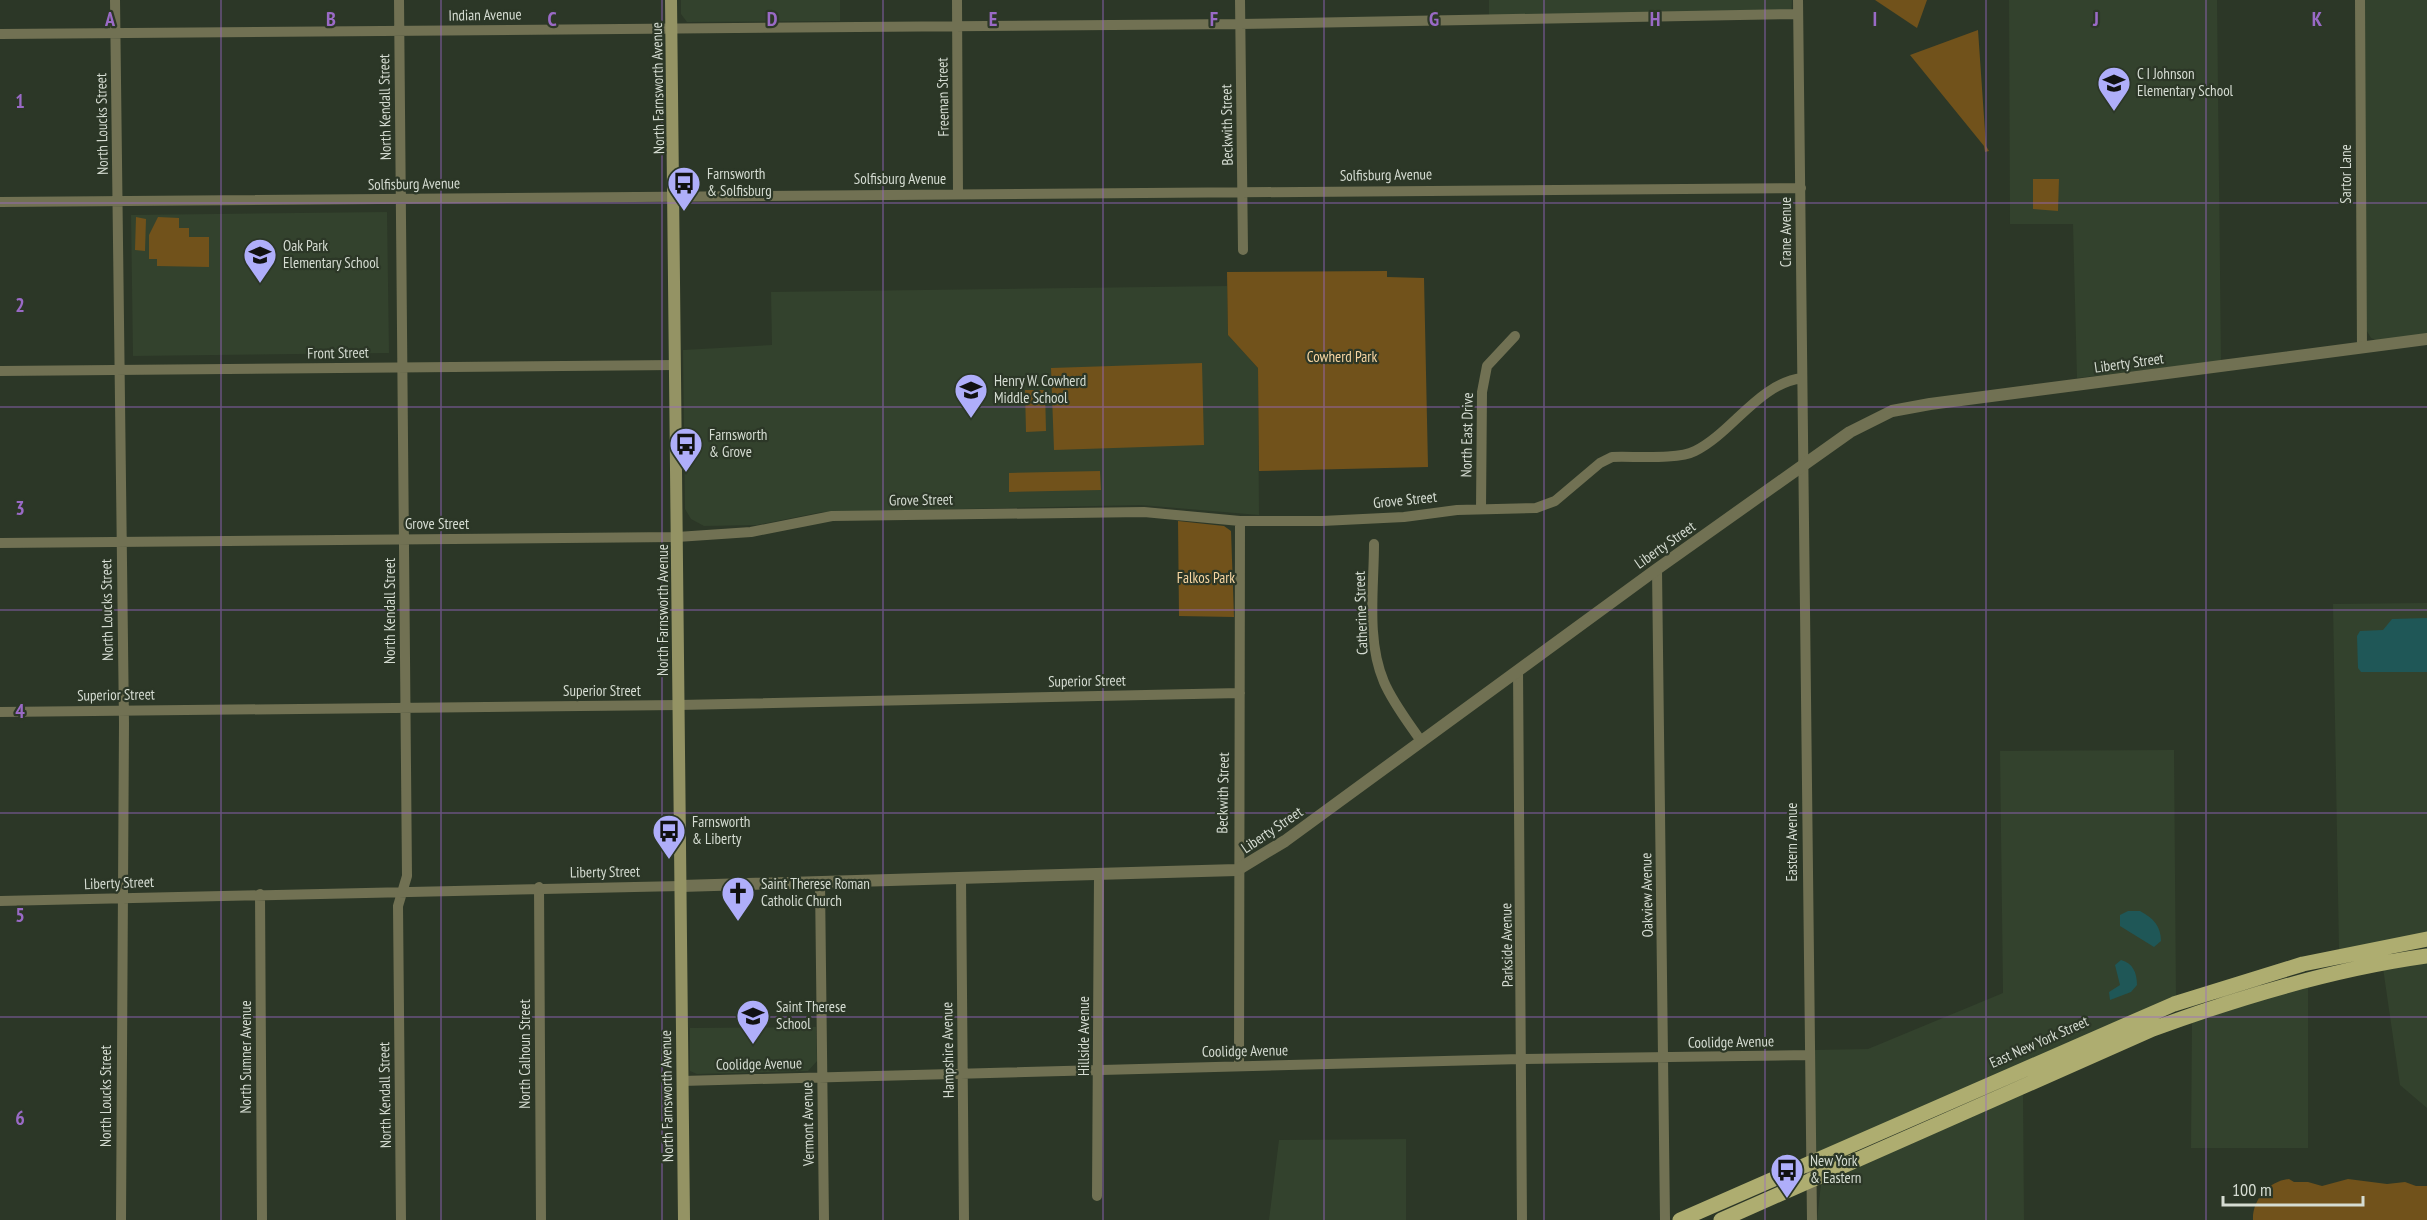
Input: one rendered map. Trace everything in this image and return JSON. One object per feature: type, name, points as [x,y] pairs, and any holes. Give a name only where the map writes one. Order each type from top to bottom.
[{"type":"main road","name":"North Farnsworth Avenue","points":[[672,0],[684,1220]]},
{"type":"main road","name":"East New York Street","points":[[1680,1220],[2107,1032],[2194,997],[2303,964],[2427,939]]},
{"type":"main road","points":[[1721,1220],[2117,1045],[2210,1008],[2302,981],[2427,956]]},
{"type":"street","name":"North Loucks Street","points":[[115,0],[123,710],[121,1220]]},
{"type":"street","name":"North Kendall Street","points":[[399,0],[407,876],[398,906],[401,1220]]},
{"type":"street","name":"Freeman Street","points":[[957,0],[958,194]]},
{"type":"street","name":"Beckwith Street","points":[[1240,0],[1243,250]]},
{"type":"street","name":"Crane Avenue","points":[[1798,0],[1804,465]]},
{"type":"street","name":"Sartor Lane","points":[[2360,0],[2362,348]]},
{"type":"street","name":"Indian Avenue","points":[[0,34],[1240,24],[1798,14]]},
{"type":"street","name":"Solfisburg Avenue","points":[[0,202],[1801,188]]},
{"type":"street","name":"North East Drive","points":[[1481,509],[1482,392],[1487,366],[1515,336]]},
{"type":"street","name":"Liberty Street","points":[[0,901],[539,887],[820,883],[1237,870],[1285,841],[1657,569],[1864,424],[1907,408],[2427,339]]},
{"type":"street","name":"Front Street","points":[[0,371],[675,365]]},
{"type":"street","name":"Grove Street","points":[[0,543],[677,537],[752,532],[832,516],[1144,512],[1240,521],[1392,518],[1481,509],[1536,508],[1555,501],[1600,463],[1612,457],[1693,453],[1772,390],[1787,381],[1802,378]]},
{"type":"street","name":"Eastern Avenue","points":[[1804,465],[1812,1220]]},
{"type":"street","name":"Beckwith Street","points":[[1239,1066],[1237,870],[1240,521]]},
{"type":"street","name":"Catherine Street","points":[[1374,544],[1374,630],[1379,667],[1397,706],[1421,741]]},
{"type":"street","name":"Oakview Avenue","points":[[1657,569],[1665,1220]]},
{"type":"street","name":"Parkside Avenue","points":[[1518,670],[1522,1220]]},
{"type":"street","name":"Superior Street","points":[[0,712],[679,705],[1240,693]]},
{"type":"street","name":"Hillside Avenue","points":[[1096,1196],[1100,1070],[1099,875]]},
{"type":"street","name":"Hampshire Avenue","points":[[961,879],[964,1220]]},
{"type":"street","name":"Vermont Avenue","points":[[820,883],[824,1220]]},
{"type":"street","name":"North Calhoun Street","points":[[539,887],[542,1220]]},
{"type":"street","name":"North Sumner Avenue","points":[[260,894],[262,1220]]},
{"type":"street","name":"Coolidge Avenue","points":[[682,1081],[1521,1059],[1809,1055]]},
{"type":"shaded area","points":[[681,0],[840,0],[840,21],[687,22],[681,14]]},
{"type":"shaded area","points":[[1489,0],[1792,0],[1791,17],[1489,22]]},
{"type":"shaded area","name":"C I Johnson Elementary School","points":[[2009,0],[2217,0],[2221,361],[2077,378],[2073,224],[2010,224]]},
{"type":"shaded area","points":[[2362,0],[2427,0],[2427,334],[2378,341],[2371,338],[2365,328]]},
{"type":"shaded area","name":"Oak Park Elementary School","points":[[387,212],[389,353],[133,356],[131,215]]},
{"type":"shaded area","name":"Henry W. Cowherd Middle School","points":[[1227,286],[1228,335],[1258,368],[1259,515],[1141,505],[822,512],[757,525],[704,526],[691,519],[685,509],[683,350],[772,345],[771,292]]},
{"type":"shaded area","points":[[2427,603],[2427,934],[2339,950],[2333,604]]},
{"type":"shaded area","points":[[2174,750],[2176,998],[1815,1155],[1813,1050],[1868,1049],[2003,993],[2000,751]]},
{"type":"shaded area","points":[[2427,961],[2427,1108],[2400,1085],[2383,968]]},
{"type":"shaded area","points":[[2308,985],[2308,1148],[2191,1148],[2192,1020]]},
{"type":"shaded area","name":"Saint Therese School","points":[[816,1027],[817,1061],[808,1071],[697,1074],[690,1071],[690,1028]]},
{"type":"shaded area","points":[[2023,1092],[2024,1220],[1817,1220],[1821,1184]]},
{"type":"shaded area","points":[[1406,1139],[1406,1220],[1269,1220],[1279,1140]]},
{"type":"green space","points":[[1875,0],[1927,0],[1917,28]]},
{"type":"green space","points":[[1978,30],[1986,146],[1989,151],[1985,152],[1984,146],[1910,55]]},
{"type":"green space","points":[[2033,179],[2059,179],[2058,211],[2033,209]]},
{"type":"green space","points":[[136,217],[146,219],[145,251],[135,250]]},
{"type":"green space","points":[[158,217],[179,218],[179,228],[189,228],[189,237],[209,237],[209,267],[157,266],[157,259],[149,259],[149,235]]},
{"type":"green space","name":"Cowherd Park","points":[[1387,271],[1387,277],[1424,278],[1428,467],[1259,471],[1258,368],[1228,335],[1227,272]]},
{"type":"green space","points":[[1202,363],[1204,445],[1054,450],[1051,368]]},
{"type":"green space","points":[[1025,390],[1045,390],[1046,431],[1026,432]]},
{"type":"green space","points":[[1100,471],[1101,490],[1009,492],[1009,473]]},
{"type":"green space","name":"Falkos Park","points":[[1178,521],[1224,526],[1231,531],[1234,617],[1179,616]]},
{"type":"green space","points":[[2289,1179],[2294,1182],[2308,1182],[2322,1186],[2348,1179],[2387,1184],[2405,1182],[2416,1186],[2427,1186],[2427,1220],[2253,1220],[2255,1205],[2263,1193],[2275,1183]]},
{"type":"water","points":[[2427,618],[2427,672],[2361,672],[2358,668],[2357,636],[2360,631],[2383,630],[2392,619]]},
{"type":"water","points":[[2128,911],[2140,911],[2152,920],[2160,931],[2161,941],[2154,947],[2120,926],[2120,915]]},
{"type":"water","points":[[2121,960],[2129,963],[2134,969],[2137,985],[2131,992],[2110,1000],[2109,992],[2120,985],[2115,965]]},
{"type":"place","name":"C I Johnson Elementary School","points":[[2114,112]]},
{"type":"place","name":"Farnsworth & Solfisburg","points":[[684,212]]},
{"type":"place","name":"Oak Park Elementary School","points":[[260,284]]},
{"type":"place","name":"Henry W. Cowherd Middle School","points":[[971,419]]},
{"type":"place","name":"Farnsworth & Grove","points":[[686,473]]},
{"type":"place","name":"Farnsworth & Liberty","points":[[669,860]]},
{"type":"place","name":"Saint Therese Roman Catholic Church","points":[[738,922]]},
{"type":"place","name":"Saint Therese School","points":[[753,1045]]},
{"type":"place","name":"New York & Eastern","points":[[1787,1199]]}]
